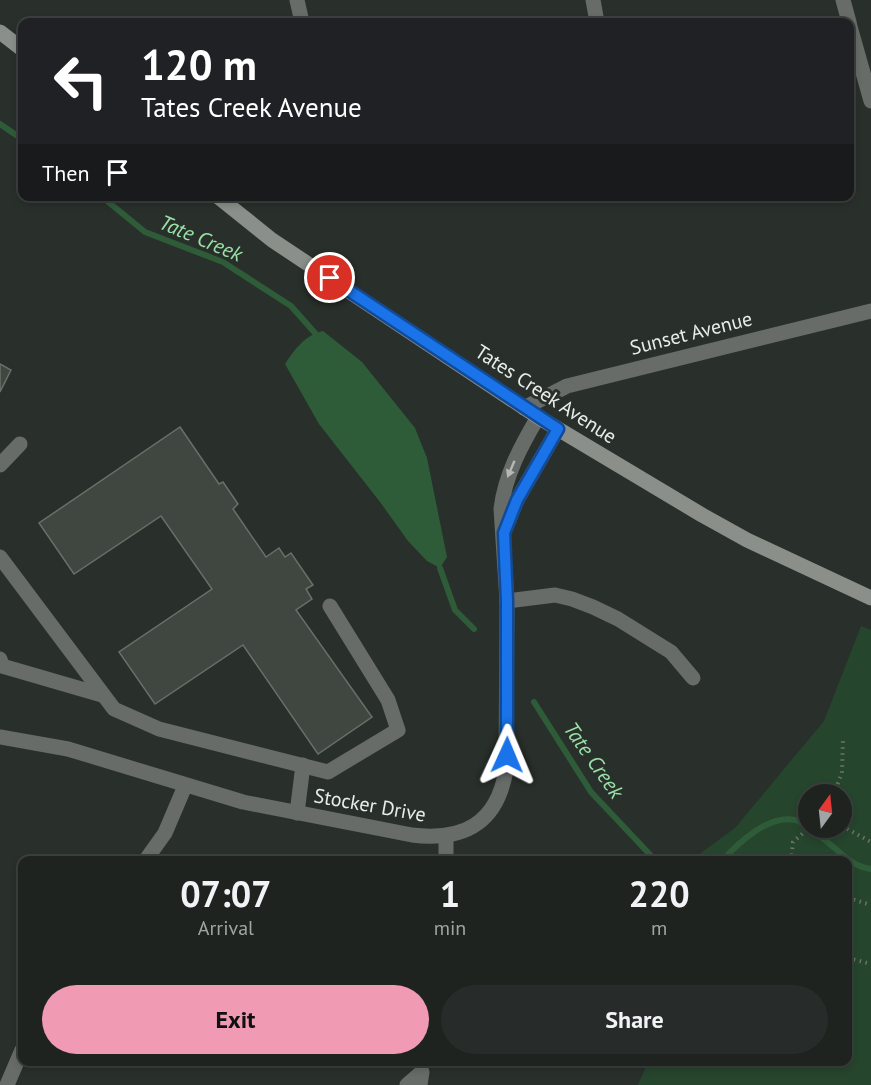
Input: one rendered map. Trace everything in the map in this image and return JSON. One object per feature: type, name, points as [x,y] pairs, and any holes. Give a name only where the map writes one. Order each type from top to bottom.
[{"type":"main road","points":[[0,32],[18,46]]},
{"type":"main road","name":"Tates Creek Avenue","points":[[222,201],[272,240],[538,417],[747,540],[871,598]]},
{"type":"street","points":[[297,0],[301,18]]},
{"type":"street","points":[[593,0],[596,18]]},
{"type":"street","points":[[843,0],[848,18]]},
{"type":"street","points":[[854,41],[871,101]]},
{"type":"street","name":"Sunset Avenue","points":[[524,408],[567,386],[871,311]]},
{"type":"street","name":"Stocker Drive","points":[[0,737],[68,749],[243,802],[412,835],[446,836],[465,831],[476,825],[494,807],[504,783],[508,741],[507,601],[501,509],[506,482],[538,417]]},
{"type":"street","name":"Stocker Drive","points":[[504,533],[517,500],[558,429]]},
{"type":"street","points":[[0,465],[20,444]]},
{"type":"street","points":[[0,557],[114,709],[159,729],[328,771],[398,730],[388,700],[330,606]]},
{"type":"street","points":[[507,601],[555,595],[594,608],[618,619],[671,652],[693,678]]},
{"type":"street","points":[[0,659],[2,666],[102,695]]},
{"type":"street","points":[[297,813],[303,765]]},
{"type":"street","points":[[148,856],[165,832],[185,786]]},
{"type":"street","points":[[446,836],[446,856]]},
{"type":"street","points":[[7,1085],[18,1059]]},
{"type":"street","points":[[407,1085],[424,1073]]},
{"type":"path","points":[[838,784],[842,773],[843,738]]},
{"type":"path","points":[[852,832],[871,842]]},
{"type":"path","points":[[792,856],[793,842],[798,838]]},
{"type":"path","points":[[852,899],[871,905]]},
{"type":"path","points":[[852,959],[871,964]]},
{"type":"shaded area","points":[[323,331],[362,362],[415,428],[427,458],[447,557],[440,568],[427,561],[408,541],[319,424],[285,364],[306,339]]},
{"type":"shaded area","points":[[861,626],[871,630],[871,1085],[638,1085],[646,1066],[852,1066],[852,856],[697,856],[735,828],[824,721]]},
{"type":"building","points":[[0,364],[11,370],[0,392]]},
{"type":"building","points":[[180,427],[219,484],[223,482],[238,504],[233,509],[266,557],[279,548],[285,557],[291,553],[313,585],[306,589],[312,599],[296,610],[372,717],[318,754],[243,645],[155,704],[119,652],[212,589],[161,516],[74,574],[39,523]]},
{"type":"waterway","name":"Tate Creek","points":[[0,124],[18,136]]},
{"type":"waterway","name":"Tate Creek","points":[[107,201],[145,232],[223,262],[291,306],[315,333]]},
{"type":"waterway","name":"Tate Creek","points":[[440,568],[455,610],[474,629]]},
{"type":"waterway","name":"Tate Creek","points":[[534,702],[591,792],[651,856]]},
{"type":"waterway","name":"Tate Creek","points":[[727,856],[755,832],[775,821],[785,819],[804,824],[844,856]]},
{"type":"waterway","name":"Tate Creek","points":[[852,862],[871,869]]},
{"type":"route","points":[[330,278],[558,429],[517,500],[504,533],[507,601],[507,755]]}]
